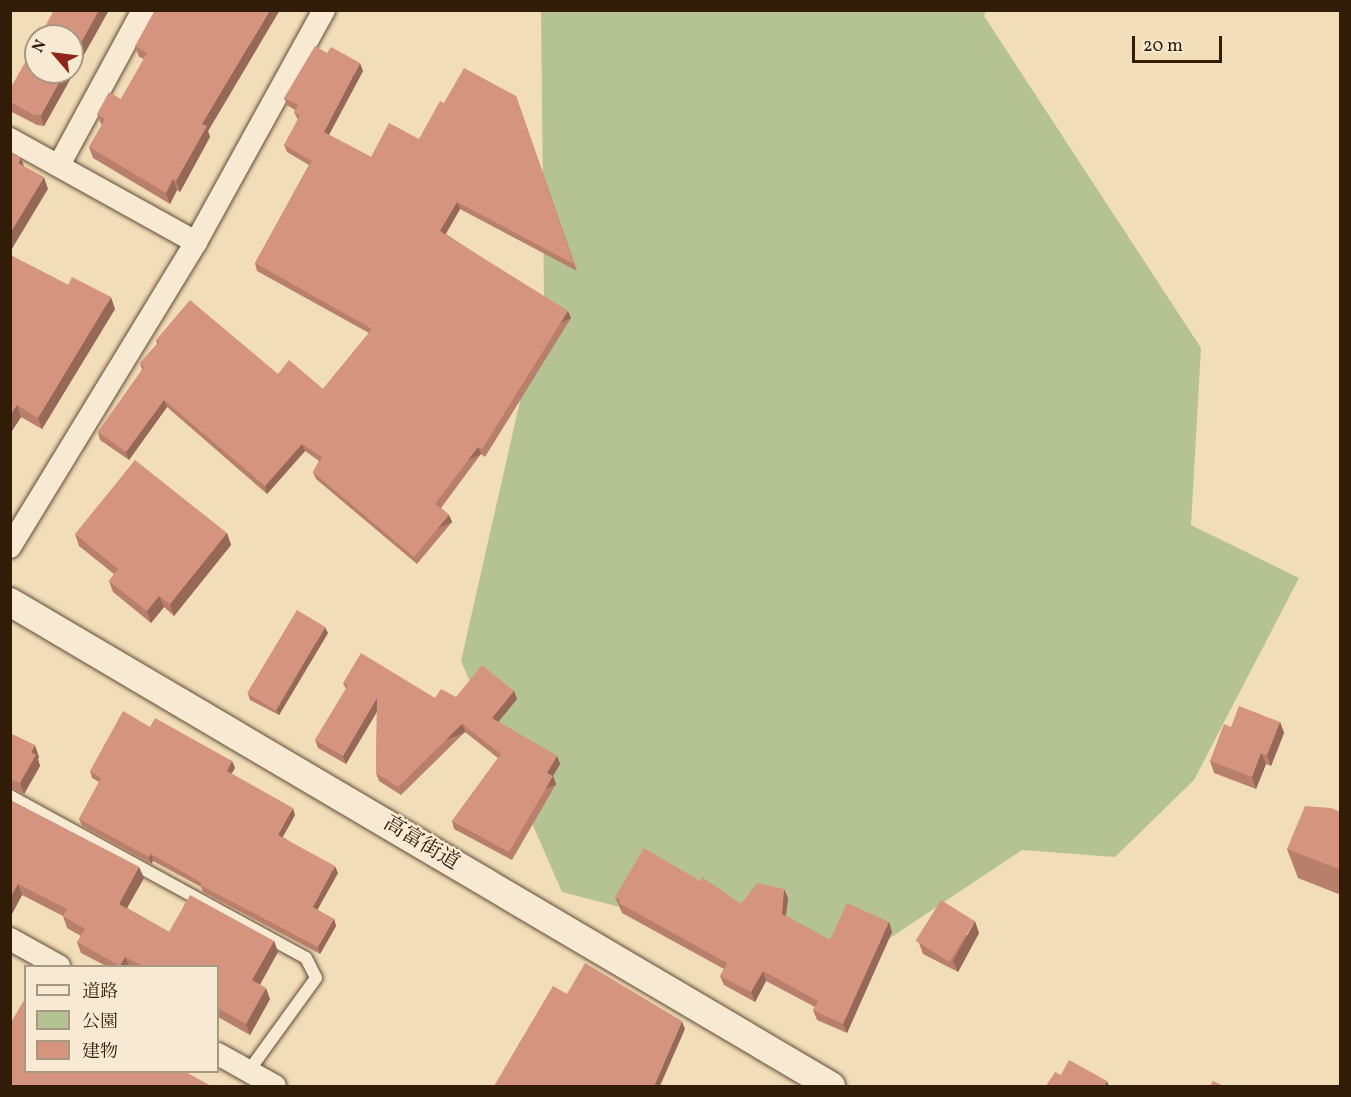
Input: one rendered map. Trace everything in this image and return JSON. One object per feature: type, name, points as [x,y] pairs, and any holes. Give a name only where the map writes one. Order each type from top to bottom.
[{"type":"street","points":[[58,165],[143,10]]},
{"type":"street","points":[[10,547],[196,242],[324,10]]},
{"type":"street","points":[[10,139],[196,242]]},
{"type":"street","name":"高富街道","points":[[10,602],[831,1086]]},
{"type":"street","points":[[13,946],[57,965]]},
{"type":"street","points":[[219,1055],[275,1086]]},
{"type":"lane","points":[[10,796],[306,958],[316,978],[248,1072]]},
{"type":"green space","points":[[541,11],[986,11],[984,16],[1201,348],[1191,525],[1299,578],[1194,780],[1115,857],[1022,850],[848,966],[562,892],[461,661],[544,295]]},
{"type":"building","points":[[54,10],[99,10],[84,37],[84,24],[46,24]]},
{"type":"building","points":[[155,10],[270,10],[202,124],[207,126],[176,181],[173,179],[166,193],[89,147],[105,119],[97,114],[109,92],[121,99],[147,53],[135,46]]},
{"type":"building","points":[[315,46],[327,53],[331,47],[360,63],[324,132],[371,157],[389,123],[419,139],[440,101],[444,103],[464,68],[516,96],[574,264],[457,202],[440,231],[568,311],[482,449],[478,447],[435,504],[449,515],[414,557],[313,472],[322,457],[302,444],[265,486],[164,400],[126,452],[98,432],[144,367],[140,363],[159,342],[156,340],[190,300],[278,374],[289,360],[323,389],[372,329],[255,263],[312,161],[284,145],[300,115],[294,112],[298,105],[284,98]]},
{"type":"building","points":[[24,64],[24,84],[58,84],[41,115],[34,115],[10,102],[10,89]]},
{"type":"building","points":[[10,152],[21,158],[18,163],[44,177],[10,233]]},
{"type":"building","points":[[10,255],[68,285],[72,277],[111,297],[38,418],[17,405],[10,416]]},
{"type":"building","points":[[135,460],[227,533],[170,604],[159,596],[147,611],[109,581],[118,569],[75,534]]},
{"type":"building","points":[[297,610],[325,627],[275,710],[247,693]]},
{"type":"building","points":[[361,653],[435,698],[441,689],[456,697],[482,665],[514,691],[492,718],[557,756],[547,773],[553,776],[509,852],[452,821],[501,754],[462,724],[398,787],[376,773],[377,698],[343,756],[315,740],[348,685],[343,683]]},
{"type":"building","points":[[1239,706],[1280,722],[1267,755],[1261,753],[1252,777],[1210,761],[1224,724],[1231,727]]},
{"type":"building","points":[[123,711],[150,727],[155,718],[232,761],[227,771],[293,808],[278,835],[335,866],[313,907],[334,919],[318,947],[200,885],[202,883],[151,854],[149,857],[79,819],[101,778],[90,771]]},
{"type":"building","points":[[10,733],[35,745],[31,752],[36,755],[20,783],[10,779]]},
{"type":"building","points":[[10,800],[139,867],[119,904],[169,932],[190,895],[274,941],[252,980],[266,988],[246,1024],[219,1009],[219,965],[141,965],[125,957],[118,965],[77,942],[85,929],[63,916],[67,909],[18,884],[10,898]]},
{"type":"building","points":[[1305,806],[1331,808],[1341,812],[1341,870],[1287,849]]},
{"type":"building","points":[[644,848],[700,881],[702,877],[741,904],[757,883],[784,889],[782,914],[830,940],[847,903],[889,922],[843,1024],[813,1010],[818,1001],[763,971],[751,992],[720,976],[727,963],[619,903],[620,900],[615,897]]},
{"type":"building","points":[[941,900],[975,921],[949,962],[916,941]]},
{"type":"building","points":[[585,963],[682,1021],[654,1086],[494,1086],[553,986],[567,994]]},
{"type":"building","points":[[24,1000],[24,1073],[188,1073],[211,1086],[10,1086],[10,1024]]},
{"type":"building","points":[[1069,1060],[1107,1081],[1104,1086],[1046,1086],[1055,1072],[1061,1075]]},
{"type":"building","points":[[1213,1081],[1224,1086],[1210,1086]]}]
